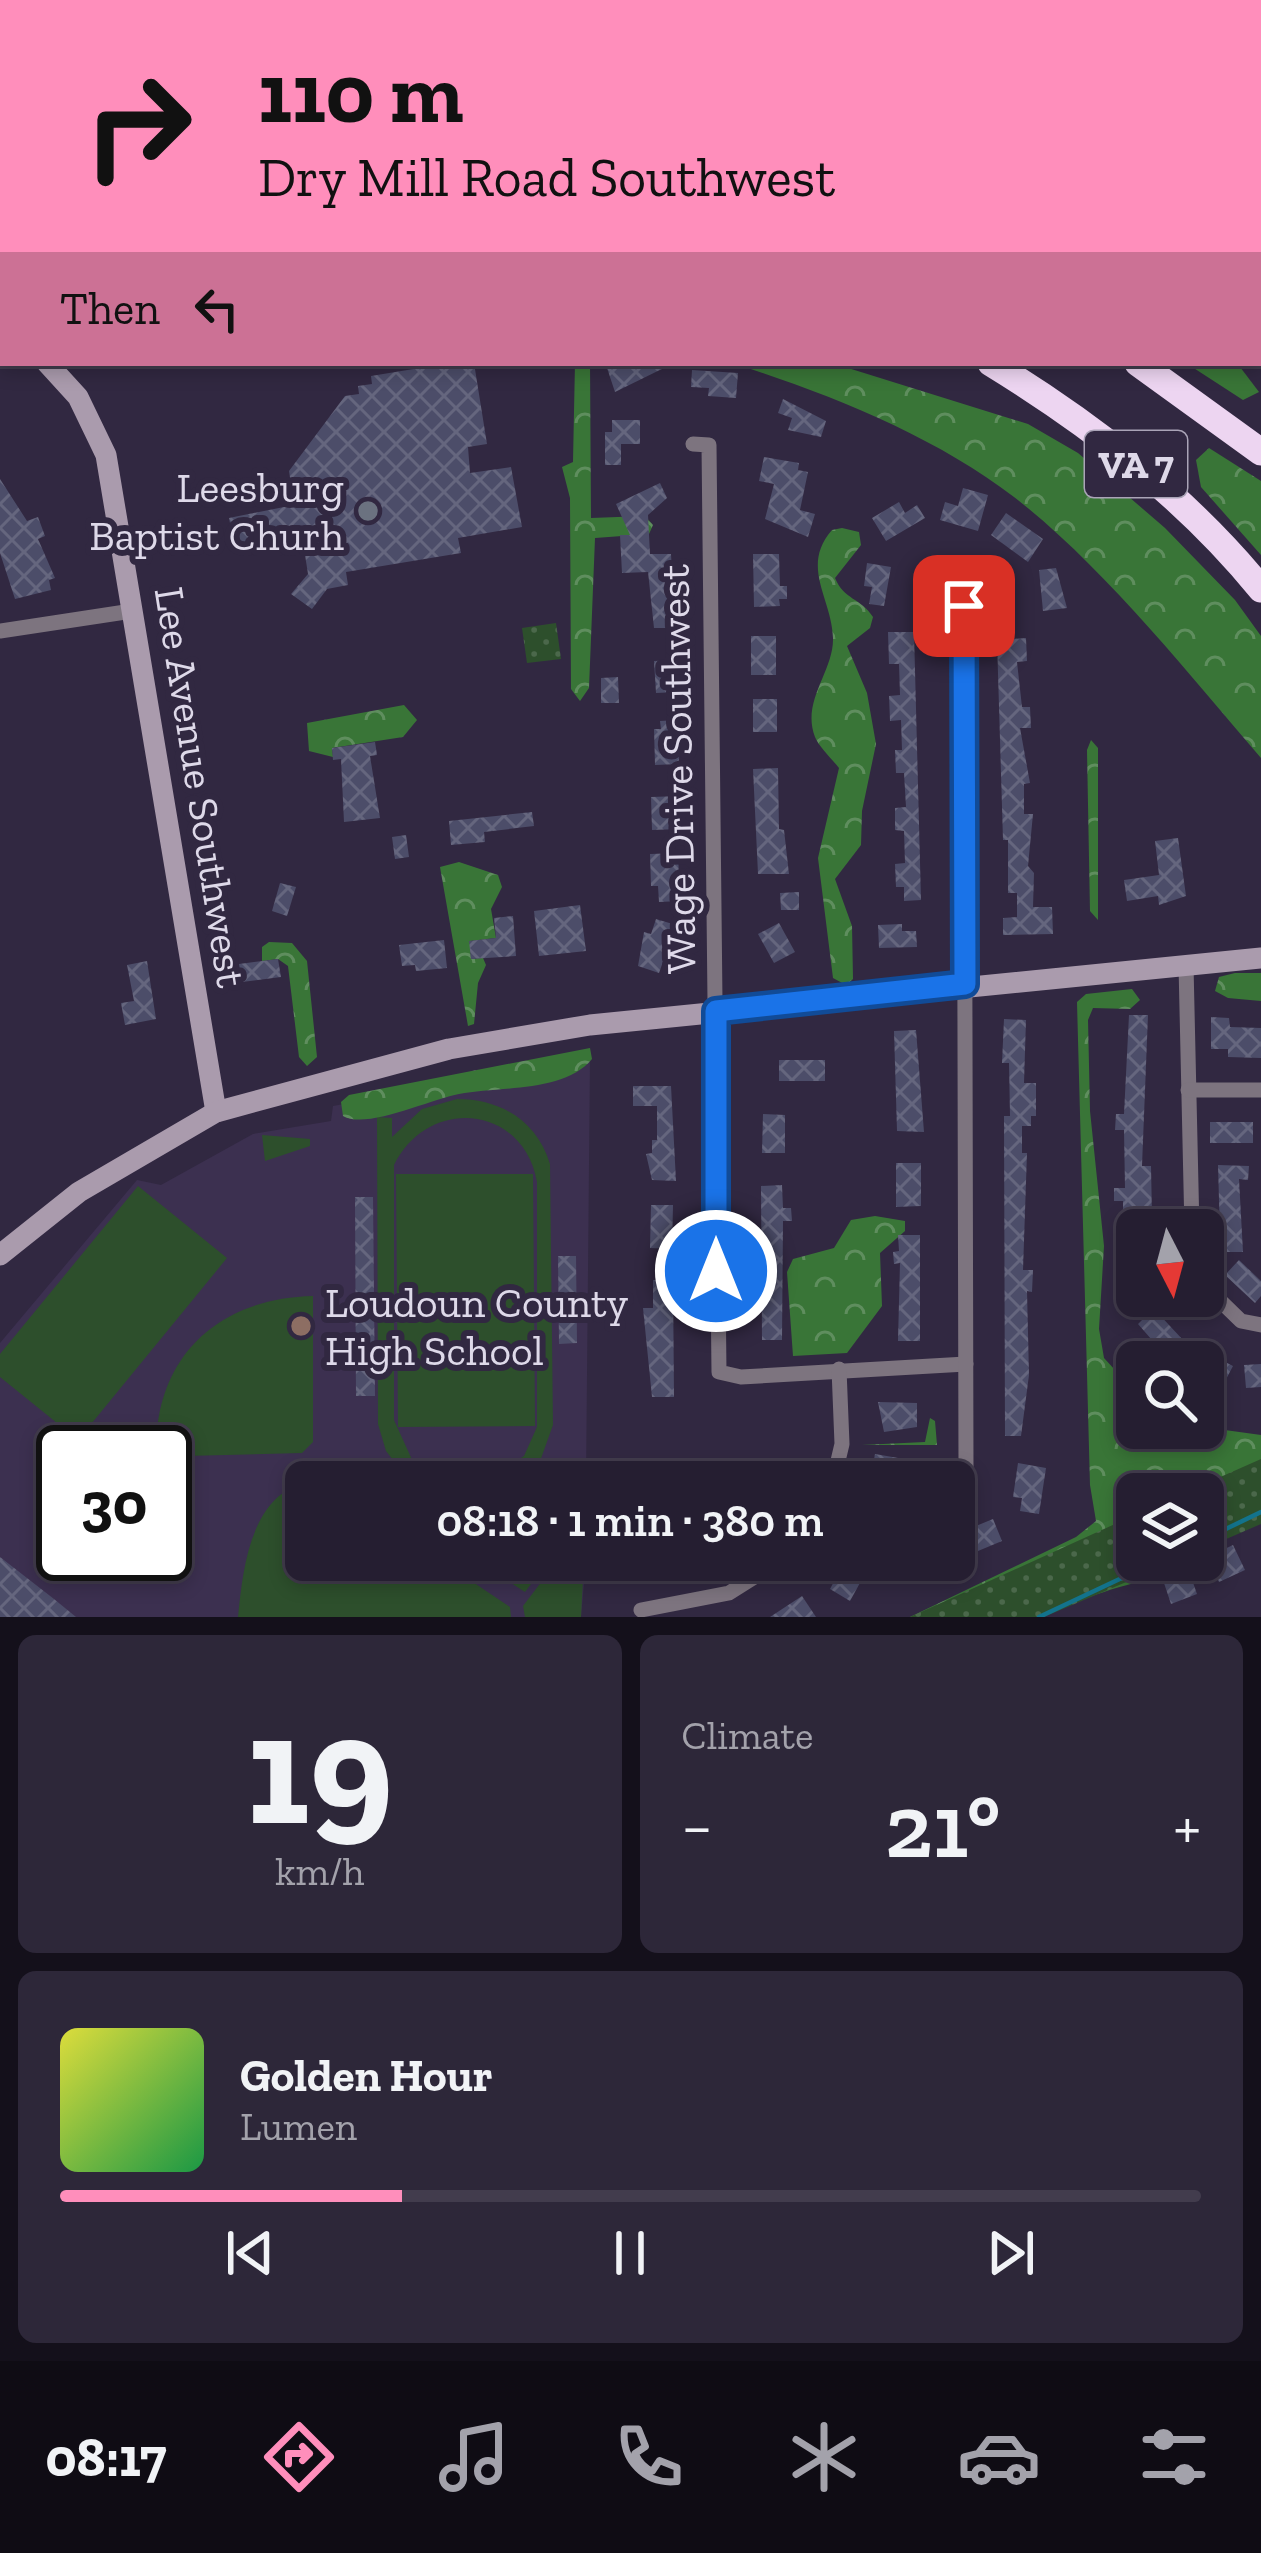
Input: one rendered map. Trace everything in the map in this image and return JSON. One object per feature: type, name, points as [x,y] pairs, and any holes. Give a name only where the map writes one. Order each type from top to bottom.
[{"type":"highway","name":"VA 7","points":[[995,366],[1129,458],[1261,589]]},
{"type":"highway","name":"VA 7","points":[[1142,366],[1261,452]]},
{"type":"street","points":[[807,0],[878,0]]},
{"type":"street","name":"Lee Avenue Southwest","points":[[48,366],[97,428],[110,474],[216,1112]]},
{"type":"street","name":"Wage Drive Southwest","points":[[693,444],[710,445],[717,1364],[724,1377],[839,1369]]},
{"type":"street","points":[[964,606],[967,1461]]},
{"type":"street","points":[[0,631],[131,610]]},
{"type":"street","points":[[0,1255],[79,1192],[216,1112],[449,1049],[716,1011],[1261,958]]},
{"type":"street","points":[[1186,964],[1191,1209]]},
{"type":"street","points":[[1188,1090],[1261,1090]]},
{"type":"street","points":[[1224,1304],[1241,1321],[1261,1325]]},
{"type":"street","points":[[838,1461],[842,1444],[839,1369],[966,1364]]},
{"type":"street","points":[[641,1610],[729,1593],[748,1581]]},
{"type":"shaded area","name":"Loudoun County High School","points":[[590,1059],[586,1461],[285,1461],[285,1581],[584,1581],[581,1617],[0,1617],[0,1343],[137,1180],[161,1185],[253,1134],[331,1121],[333,1106]]},
{"type":"green space","points":[[575,366],[590,366],[591,518],[645,516],[653,525],[649,534],[595,538],[589,688],[580,701],[571,689],[570,498],[562,467],[573,462]]},
{"type":"green space","points":[[741,366],[842,366],[1028,424],[1078,453],[1165,528],[1235,600],[1261,636],[1261,758],[1111,587],[1014,497],[915,436]]},
{"type":"green space","points":[[1191,366],[1239,366],[1259,392],[1243,400]]},
{"type":"green space","points":[[1209,448],[1261,481],[1261,555],[1201,487],[1196,460]]},
{"type":"green space","points":[[832,530],[859,532],[861,545],[835,578],[873,617],[870,628],[847,646],[867,693],[876,744],[862,811],[861,845],[835,879],[852,926],[853,979],[846,985],[833,978],[818,858],[839,768],[817,741],[812,724],[833,638],[819,557]]},
{"type":"green space","points":[[556,623],[561,659],[527,663],[522,628]]},
{"type":"green space","points":[[404,705],[417,720],[403,737],[332,748],[333,757],[309,751],[307,723]]},
{"type":"green space","points":[[1091,740],[1098,748],[1098,920],[1090,911],[1087,750]]},
{"type":"green space","points":[[459,862],[498,875],[502,887],[491,909],[496,938],[470,941],[471,959],[483,958],[486,965],[478,983],[474,1024],[468,1026],[440,867]]},
{"type":"green space","points":[[269,942],[292,943],[307,961],[317,1057],[307,1066],[299,1057],[288,966],[278,959],[262,961],[262,947]]},
{"type":"green space","points":[[1261,973],[1261,1001],[1228,998],[1215,991],[1219,977]]},
{"type":"green space","points":[[1132,989],[1140,1000],[1130,1009],[1093,1008],[1088,1020],[1090,1111],[1104,1246],[1099,1329],[1104,1358],[1116,1371],[1116,1449],[1224,1449],[1224,1430],[1261,1435],[1261,1471],[1224,1486],[1224,1473],[1116,1473],[1116,1538],[941,1617],[910,1617],[1076,1537],[1096,1521],[1090,1485],[1077,1002],[1086,994]]},
{"type":"green space","points":[[590,1048],[592,1059],[580,1070],[548,1083],[459,1094],[367,1119],[343,1116],[341,1102],[349,1095]]},
{"type":"green space","points":[[457,1099],[502,1108],[536,1136],[550,1164],[553,1425],[540,1461],[516,1461],[524,1456],[537,1427],[537,1182],[528,1156],[514,1137],[495,1124],[473,1118],[450,1119],[429,1128],[409,1143],[394,1165],[394,1420],[413,1461],[394,1461],[386,1451],[378,1424],[377,1117],[392,1118],[392,1137],[422,1109]]},
{"type":"green space","points":[[262,1135],[310,1139],[310,1146],[265,1161]]},
{"type":"green space","points":[[396,1174],[533,1174],[535,1426],[398,1427]]},
{"type":"green space","points":[[138,1186],[227,1258],[90,1425],[59,1425],[0,1377],[0,1354]]},
{"type":"green space","points":[[875,1216],[905,1221],[905,1231],[880,1253],[882,1306],[847,1353],[793,1356],[787,1272],[793,1259],[834,1248],[851,1220]]},
{"type":"green space","points":[[313,1296],[313,1442],[302,1453],[192,1456],[192,1425],[158,1425],[168,1385],[181,1359],[223,1320],[280,1299]]},
{"type":"green space","points":[[930,1418],[935,1421],[937,1445],[862,1445],[925,1442]]},
{"type":"green space","points":[[1261,1459],[1261,1524],[1224,1540],[1224,1475]]},
{"type":"green space","points":[[285,1492],[285,1581],[471,1581],[510,1607],[511,1617],[238,1617],[247,1557],[261,1518]]},
{"type":"green space","points":[[1116,1524],[1116,1581],[1129,1581],[1044,1617],[910,1617]]},
{"type":"green space","points":[[1116,1569],[1116,1581],[1141,1581],[1058,1610],[1005,1617]]},
{"type":"green space","points":[[508,1581],[533,1581],[525,1592]]},
{"type":"green space","points":[[542,1581],[583,1581],[581,1617],[525,1617],[523,1606]]},
{"type":"building","points":[[432,366],[474,366],[487,444],[468,447],[470,473],[511,467],[522,527],[458,538],[461,553],[346,572],[348,585],[327,589],[312,609],[291,594],[308,574],[303,542],[236,554],[229,518],[294,505],[289,471],[345,396],[359,394],[358,386],[372,384],[371,376]]},
{"type":"building","points":[[613,366],[668,366],[615,392],[607,368]]},
{"type":"building","points":[[692,370],[738,373],[736,398],[708,396],[709,388],[691,387]]},
{"type":"building","points":[[783,399],[826,421],[821,437],[788,430],[792,418],[778,413]]},
{"type":"building","points":[[612,420],[640,420],[640,444],[621,444],[621,465],[605,465],[605,432],[612,432]]},
{"type":"building","points":[[764,457],[799,463],[798,470],[808,472],[800,510],[815,514],[808,537],[765,519],[774,484],[759,481]]},
{"type":"building","points":[[0,479],[27,521],[38,517],[45,536],[38,539],[55,578],[49,580],[51,590],[15,599],[0,553]]},
{"type":"building","points":[[660,483],[667,498],[648,515],[650,554],[671,554],[675,628],[654,628],[648,572],[622,573],[620,535],[630,535],[616,504]]},
{"type":"building","points":[[963,488],[988,495],[978,531],[940,520],[945,502],[958,506]]},
{"type":"building","points":[[899,502],[905,513],[917,505],[925,518],[886,541],[872,518]]},
{"type":"building","points":[[1006,513],[1043,539],[1028,562],[991,535]]},
{"type":"building","points":[[753,554],[779,554],[780,586],[787,586],[787,599],[779,599],[780,606],[754,607]]},
{"type":"building","points":[[867,563],[891,567],[884,606],[869,604],[872,587],[864,586]]},
{"type":"building","points":[[1056,568],[1067,608],[1043,611],[1039,570]]},
{"type":"building","points":[[888,632],[914,632],[921,900],[904,901],[904,887],[896,887],[895,864],[905,863],[904,831],[895,830],[895,808],[906,807],[904,773],[896,773],[895,750],[902,750],[901,720],[890,721],[889,696],[900,695],[899,664],[889,664]]},
{"type":"building","points":[[751,636],[776,636],[776,675],[751,675]]},
{"type":"building","points":[[1026,638],[1027,661],[1017,662],[1022,707],[1030,707],[1031,728],[1020,728],[1030,783],[1024,784],[1024,814],[1033,814],[1028,866],[1034,873],[1033,907],[1052,907],[1053,934],[1003,935],[1003,918],[1017,917],[1017,893],[1008,893],[1008,840],[1003,840],[997,640]]},
{"type":"building","points":[[676,660],[677,692],[656,693],[654,661]]},
{"type":"building","points":[[618,677],[619,703],[601,703],[601,678]]},
{"type":"building","points":[[753,699],[777,699],[777,732],[753,732]]},
{"type":"building","points":[[678,720],[679,764],[655,765],[654,729],[661,729],[660,721]]},
{"type":"building","points":[[375,742],[377,755],[370,756],[380,818],[344,822],[341,759],[333,760],[332,748]]},
{"type":"building","points":[[778,768],[779,829],[784,830],[789,874],[758,874],[753,769]]},
{"type":"building","points":[[679,796],[680,829],[652,830],[651,797]]},
{"type":"building","points":[[532,812],[534,826],[484,832],[485,842],[451,845],[449,821]]},
{"type":"building","points":[[406,835],[409,857],[395,859],[392,837]]},
{"type":"building","points":[[1178,838],[1186,896],[1159,905],[1158,896],[1127,901],[1124,880],[1159,875],[1155,841]]},
{"type":"building","points":[[678,853],[680,901],[659,902],[658,886],[651,886],[650,854]]},
{"type":"building","points":[[280,883],[296,887],[287,916],[272,911]]},
{"type":"building","points":[[799,892],[799,910],[781,910],[780,893]]},
{"type":"building","points":[[580,905],[586,951],[539,956],[534,911]]},
{"type":"building","points":[[513,916],[516,956],[471,959],[469,941],[496,938],[494,918]]},
{"type":"building","points":[[656,919],[676,925],[659,973],[638,966],[644,932],[651,934]]},
{"type":"building","points":[[779,923],[795,952],[774,963],[758,934]]},
{"type":"building","points":[[902,924],[902,931],[916,931],[917,947],[879,948],[878,925]]},
{"type":"building","points":[[444,940],[447,968],[416,971],[415,965],[402,966],[399,945]]},
{"type":"building","points":[[278,959],[281,977],[242,982],[239,964]]},
{"type":"building","points":[[147,961],[156,1019],[125,1025],[121,1003],[134,1001],[127,965]]},
{"type":"building","points":[[1129,1015],[1148,1015],[1142,1166],[1151,1166],[1152,1209],[1123,1209],[1123,1201],[1114,1201],[1114,1188],[1125,1188],[1124,1130],[1115,1130],[1116,1114],[1124,1114]]},
{"type":"building","points":[[1211,1017],[1229,1018],[1230,1027],[1261,1028],[1261,1058],[1228,1057],[1228,1049],[1211,1049]]},
{"type":"building","points":[[1004,1019],[1026,1020],[1024,1083],[1036,1083],[1036,1116],[1031,1116],[1031,1126],[1022,1126],[1022,1153],[1027,1153],[1023,1270],[1033,1270],[1032,1292],[1027,1291],[1029,1375],[1021,1436],[1005,1436],[1004,1116],[1010,1116],[1009,1063],[1002,1063]]},
{"type":"building","points":[[916,1030],[924,1132],[897,1131],[894,1031]]},
{"type":"building","points":[[779,1060],[825,1060],[825,1081],[779,1081]]},
{"type":"building","points":[[633,1086],[671,1086],[676,1181],[652,1180],[646,1154],[652,1153],[652,1140],[657,1140],[657,1106],[633,1106]]},
{"type":"building","points":[[763,1114],[785,1115],[785,1153],[762,1153]]},
{"type":"building","points":[[1210,1122],[1253,1122],[1253,1143],[1210,1143]]},
{"type":"building","points":[[896,1163],[921,1163],[921,1206],[896,1207]]},
{"type":"building","points":[[1218,1165],[1249,1166],[1248,1180],[1239,1179],[1243,1252],[1224,1252],[1224,1209],[1219,1209]]},
{"type":"building","points":[[782,1185],[783,1208],[791,1208],[792,1221],[783,1221],[782,1340],[762,1340],[761,1186]]},
{"type":"building","points":[[355,1197],[373,1197],[375,1396],[356,1396]]},
{"type":"building","points":[[651,1205],[673,1205],[672,1249],[650,1248]]},
{"type":"building","points":[[898,1235],[920,1235],[920,1341],[898,1341],[900,1263],[894,1264],[893,1252],[899,1251]]},
{"type":"building","points":[[558,1256],[576,1256],[577,1343],[559,1344]]},
{"type":"building","points":[[1239,1260],[1261,1281],[1261,1296],[1255,1303],[1225,1275]]},
{"type":"building","points":[[673,1279],[674,1397],[652,1397],[643,1308],[653,1308],[653,1280]]},
{"type":"building","points":[[1145,1317],[1162,1317],[1183,1340],[1153,1341],[1138,1324]]},
{"type":"building","points":[[1224,1361],[1233,1366],[1224,1383]]},
{"type":"building","points":[[1261,1364],[1261,1387],[1246,1388],[1244,1365]]},
{"type":"building","points":[[878,1402],[917,1403],[917,1427],[884,1432]]},
{"type":"building","points":[[875,1454],[904,1459],[904,1461],[874,1461]]},
{"type":"building","points":[[1018,1463],[1046,1468],[1039,1514],[1020,1511],[1022,1498],[1013,1497]]},
{"type":"building","points":[[993,1519],[1002,1541],[975,1552],[975,1526]]},
{"type":"building","points":[[1233,1545],[1245,1570],[1224,1580],[1224,1549]]},
{"type":"building","points":[[0,1557],[54,1599],[76,1617],[0,1617]]},
{"type":"building","points":[[834,1581],[861,1581],[850,1601],[830,1589]]},
{"type":"building","points":[[1192,1581],[1197,1594],[1171,1604],[1164,1583]]},
{"type":"building","points":[[802,1596],[816,1617],[770,1617]]},
{"type":"waterway","points":[[1224,1530],[1261,1512]]},
{"type":"waterway","points":[[1039,1617],[1116,1581]]},
{"type":"place","name":"Leesburg Baptist Churh","points":[[368,511]]},
{"type":"place","name":"Loudoun County High School","points":[[301,1326]]},
{"type":"route","points":[[716,1271],[716,1011],[965,984],[964,606]]}]
